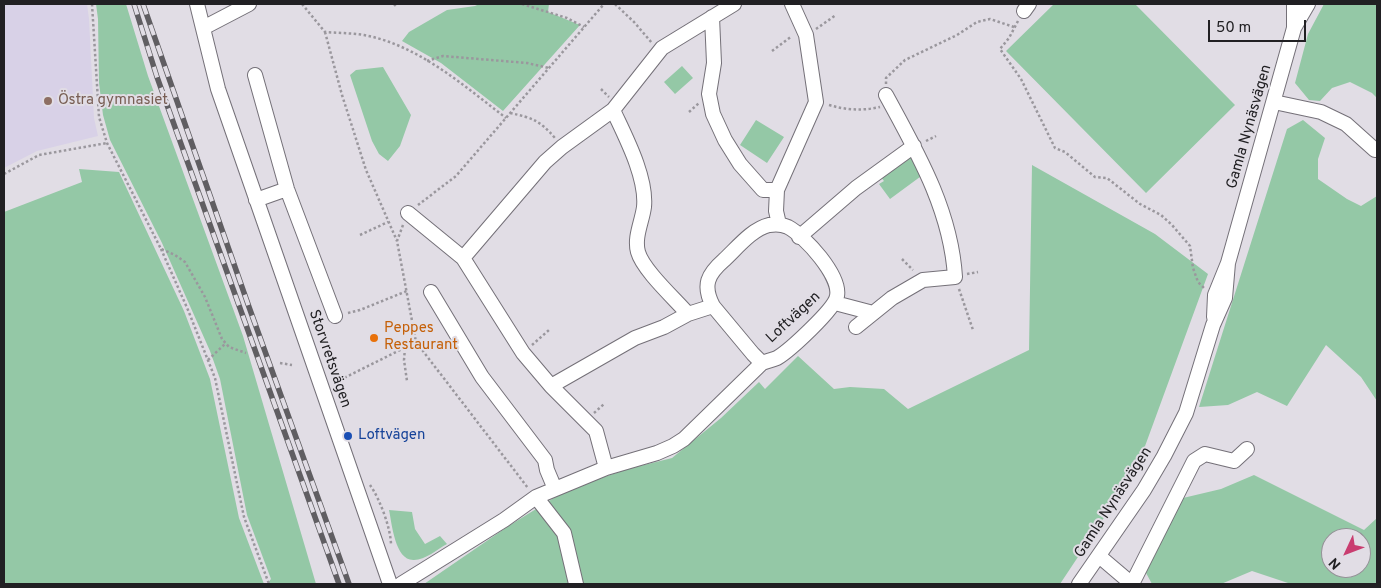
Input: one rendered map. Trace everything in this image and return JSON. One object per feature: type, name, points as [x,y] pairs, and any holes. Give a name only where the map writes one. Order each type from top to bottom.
[{"type":"street","name":"Storvretsvägen","points":[[197,4],[218,89],[390,584]]},
{"type":"street","points":[[203,28],[250,4]]},
{"type":"street","points":[[463,258],[545,162],[562,146],[613,110],[662,48],[734,4]]},
{"type":"street","points":[[552,386],[635,338],[664,327],[688,314],[712,306],[706,294],[706,288],[709,279],[718,266],[756,230],[768,225],[779,224],[776,211],[777,190],[816,102],[804,31],[792,4]]},
{"type":"street","name":"Gamla Nynäsvägen","points":[[1079,584],[1144,490],[1186,413],[1213,325],[1214,295],[1228,263],[1294,28],[1294,4]]},
{"type":"street","name":"Gamla Nynäsvägen","points":[[1294,28],[1308,4]]},
{"type":"street","points":[[712,17],[714,63],[709,94],[713,114],[724,140],[740,164],[763,190],[777,190]]},
{"type":"street","name":"Storvretsvägen","points":[[255,75],[287,189],[335,316]]},
{"type":"street","points":[[856,327],[892,298],[923,280],[955,277],[953,254],[943,214],[925,168],[888,100]]},
{"type":"street","points":[[1274,102],[1321,112],[1330,116],[1346,124],[1375,150]]},
{"type":"street","points":[[613,110],[634,155],[643,192],[644,207],[637,240],[638,252],[644,264],[688,314]]},
{"type":"street","points":[[799,236],[856,188],[914,146]]},
{"type":"street","points":[[256,200],[287,189]]},
{"type":"street","points":[[408,213],[463,258],[523,353],[596,432],[606,468]]},
{"type":"street","name":"Loftvägen","points":[[401,584],[504,520],[536,497],[606,468],[657,453],[673,446],[684,439],[762,363],[777,357],[802,338],[835,303],[838,295],[836,282],[831,271],[809,246],[799,236],[779,224]]},
{"type":"street","points":[[431,292],[482,377],[545,460],[555,489]]},
{"type":"street","points":[[835,303],[872,313]]},
{"type":"street","name":"Loftvägen","points":[[712,306],[762,363]]},
{"type":"street","points":[[1099,556],[1132,584],[1194,461],[1205,454],[1234,460],[1247,449]]},
{"type":"street","points":[[536,497],[564,533],[576,584]]},
{"type":"path","points":[[92,4],[99,116],[107,143],[161,249],[208,360],[214,378],[244,517],[269,584]]},
{"type":"path","points":[[302,4],[325,32],[342,95],[366,170],[397,241]]},
{"type":"path","points":[[394,4],[397,7]]},
{"type":"path","points":[[522,4],[568,18],[584,27]]},
{"type":"path","points":[[615,4],[634,22],[656,49]]},
{"type":"path","points":[[1027,7],[1009,38],[1000,49],[1021,79],[1055,148],[1065,152],[1095,177],[1107,178],[1140,204],[1162,215],[1172,224],[1190,246],[1193,268],[1198,282],[1208,293]]},
{"type":"path","points":[[772,51],[804,31],[836,15]]},
{"type":"path","points":[[816,102],[846,110],[869,110],[888,100],[886,78],[905,60],[957,34],[976,22],[990,19],[1014,28]]},
{"type":"path","points":[[325,32],[363,35],[398,45],[438,67],[506,118]]},
{"type":"path","points":[[427,61],[443,56],[503,61],[549,68]]},
{"type":"path","points":[[510,113],[531,117],[543,125],[562,146]]},
{"type":"path","points":[[4,174],[39,155],[107,143]]},
{"type":"path","points":[[360,235],[389,222]]},
{"type":"path","points":[[161,249],[185,262],[201,289],[222,339],[229,347],[246,353]]},
{"type":"path","points":[[973,330],[955,277],[978,272]]},
{"type":"path","points":[[335,316],[360,310],[407,291]]},
{"type":"path","points":[[523,353],[549,330]]},
{"type":"path","points":[[340,380],[416,342]]},
{"type":"path","points":[[208,360],[226,343]]},
{"type":"path","points":[[405,348],[404,360],[407,381]]},
{"type":"path","points":[[280,363],[292,366]]},
{"type":"shaded area","name":"Östra gymnasiet","points":[[4,4],[87,4],[94,118],[98,136],[37,151],[4,168]]},
{"type":"green space","points":[[96,4],[126,4],[148,76],[243,336],[316,584],[267,584],[271,579],[247,515],[220,379],[210,351],[162,243],[110,140],[103,115],[99,83]]},
{"type":"green space","points":[[479,4],[549,4],[548,12],[580,25],[503,111],[441,63],[402,41],[409,32],[447,10]]},
{"type":"green space","points":[[1054,4],[1135,4],[1235,105],[1146,193],[1006,51]]},
{"type":"green space","points":[[1324,4],[1377,4],[1377,98],[1372,93],[1350,82],[1332,88],[1320,101],[1309,100],[1295,83],[1308,34]]},
{"type":"green space","points":[[682,66],[693,78],[675,94],[664,82]]},
{"type":"green space","points":[[383,67],[411,115],[400,146],[388,161],[379,154],[372,141],[350,75],[356,70]]},
{"type":"green space","points":[[756,120],[784,137],[767,163],[740,145]]},
{"type":"green space","points":[[1303,120],[1325,138],[1318,159],[1318,179],[1347,199],[1361,206],[1377,196],[1377,401],[1361,377],[1326,345],[1287,406],[1257,392],[1228,405],[1199,407],[1287,129]]},
{"type":"green space","points":[[909,154],[924,174],[890,199],[879,184],[884,181],[880,176]]},
{"type":"green space","points":[[1032,165],[1155,234],[1208,274],[1137,468],[1060,584],[424,584],[507,527],[574,487],[628,469],[672,458],[721,418],[759,382],[765,389],[798,356],[834,389],[850,387],[884,389],[908,409],[1029,350]]},
{"type":"green space","points":[[79,169],[119,172],[184,311],[210,379],[239,518],[264,584],[4,584],[4,212],[82,182]]},
{"type":"green space","points":[[1254,475],[1360,528],[1321,528],[1321,578],[1371,578],[1371,528],[1366,528],[1377,518],[1377,584],[1291,584],[1252,571],[1221,584],[1152,584],[1145,571],[1183,498],[1221,489]]},
{"type":"green space","points":[[389,510],[412,512],[415,529],[425,544],[440,536],[447,544],[418,560],[408,559],[403,555],[396,541]]},
{"type":"railway","points":[[134,4],[157,77],[339,584]]},
{"type":"railway","points":[[143,4],[249,307],[349,584]]},
{"type":"place","name":"Östra gymnasiet","points":[[48,101]]},
{"type":"place","name":"Peppes Restaurant","points":[[374,338]]},
{"type":"place","name":"Loftvägen","points":[[348,436]]}]
